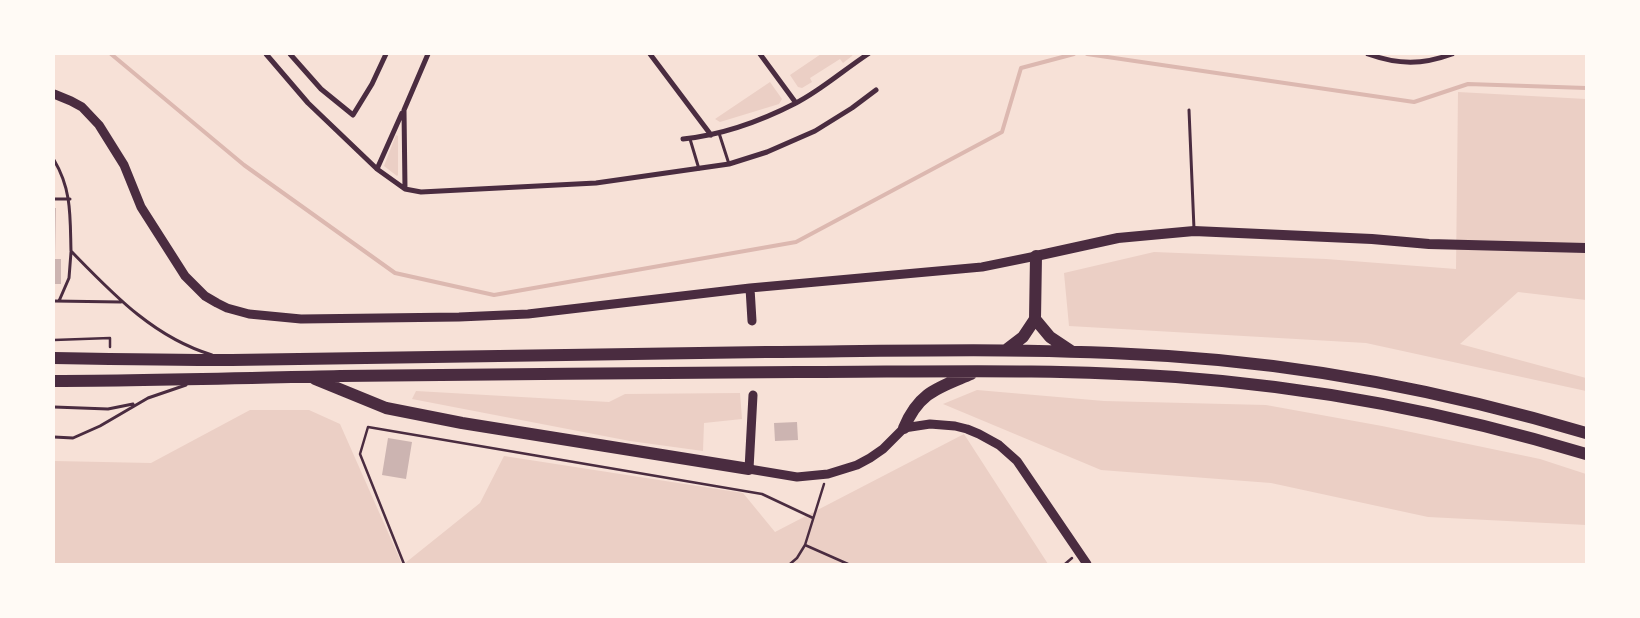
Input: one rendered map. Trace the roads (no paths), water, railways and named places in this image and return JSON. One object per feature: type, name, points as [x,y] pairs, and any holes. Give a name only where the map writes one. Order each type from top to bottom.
[{"type":"highway","points":[[1006,350],[1023,337],[1035,319],[1036,256]]},
{"type":"highway","points":[[1035,319],[1050,337],[1073,352]]},
{"type":"highway","points":[[54,358],[233,360],[608,353],[1006,350],[1171,356],[1236,362],[1318,373],[1448,398],[1533,418],[1586,433]]},
{"type":"highway","points":[[904,428],[918,404],[932,391],[978,371]]},
{"type":"highway","points":[[54,381],[510,374],[978,371],[1141,375],[1272,387],[1377,404],[1515,434],[1586,454]]},
{"type":"highway","points":[[310,377],[386,408],[462,423],[749,469]]},
{"type":"main road","points":[[1036,256],[1118,238],[1194,231],[1372,239],[1429,244],[1586,248]]},
{"type":"street","points":[[266,54],[308,104],[377,169],[405,189],[421,192],[596,183],[729,164],[767,152],[815,131],[852,108],[876,90]]},
{"type":"street","points":[[290,54],[321,89],[354,115],[372,84],[386,54]]},
{"type":"street","points":[[377,169],[428,54]]},
{"type":"street","points":[[650,54],[711,135]]},
{"type":"street","points":[[760,54],[796,103]]},
{"type":"street","points":[[683,139],[711,135],[754,122],[796,103],[867,54]]},
{"type":"street","points":[[1368,54],[1396,62],[1417,62],[1438,59],[1452,54]]},
{"type":"street","points":[[1388,54],[1388,60]]},
{"type":"street","points":[[54,94],[71,100],[82,107],[99,125],[124,165],[141,207],[185,276],[205,296],[238,312],[249,314],[301,320],[528,314],[750,288],[982,267],[1036,256]]},
{"type":"street","points":[[404,110],[405,189]]},
{"type":"street","points":[[750,288],[752,321]]},
{"type":"street","points":[[753,395],[749,469],[797,477],[828,474],[857,465],[870,458],[883,449],[904,428],[930,424],[955,426],[979,434],[1000,445],[1017,461],[1087,564]]},
{"type":"lane","points":[[1190,110],[1194,231]]},
{"type":"lane","points":[[719,132],[729,164]]},
{"type":"lane","points":[[690,138],[699,169]]},
{"type":"lane","points":[[54,160],[70,199],[71,251],[69,278],[59,301]]},
{"type":"lane","points":[[54,199],[70,199]]},
{"type":"lane","points":[[71,251],[122,302],[155,329],[200,352],[233,360]]},
{"type":"lane","points":[[54,301],[122,302]]},
{"type":"lane","points":[[54,437],[73,438],[119,416],[136,404],[173,388],[217,379]]},
{"type":"lane","points":[[54,407],[108,409],[136,404]]},
{"type":"waterway","points":[[111,54],[244,165],[395,273],[494,295],[796,242],[1002,132],[1021,68],[1074,54]]},
{"type":"waterway","points":[[1087,54],[1414,102],[1468,84],[1586,88]]}]
